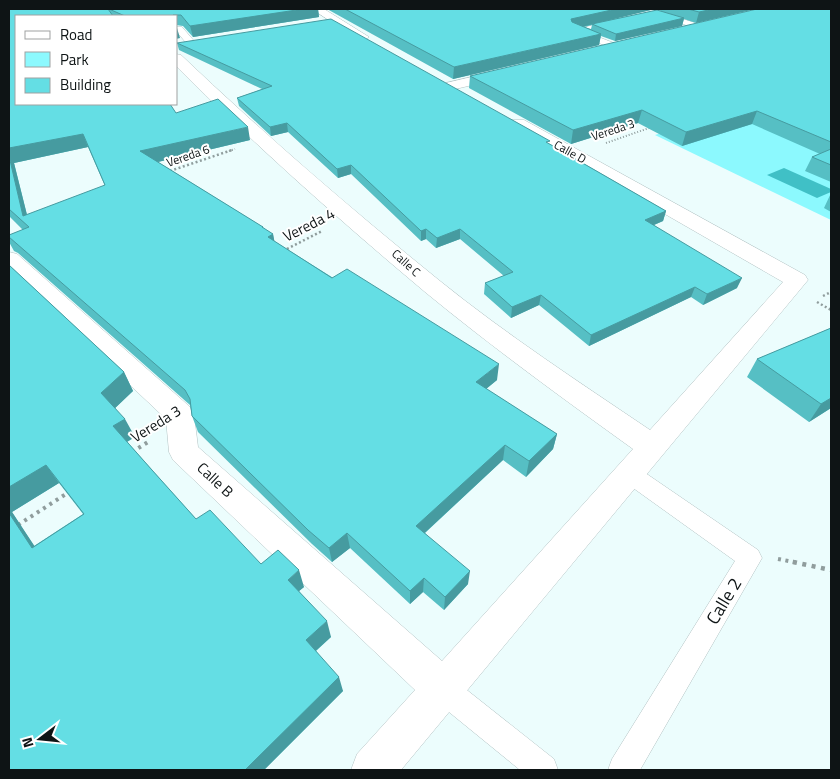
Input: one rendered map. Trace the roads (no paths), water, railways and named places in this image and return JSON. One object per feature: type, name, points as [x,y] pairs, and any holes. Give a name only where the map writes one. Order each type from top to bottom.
[{"type":"street","points":[[317,16],[334,20],[381,47]]},
{"type":"street","points":[[674,34],[704,26]]},
{"type":"street","points":[[598,52],[620,46]]},
{"type":"street","name":"Calle C","points":[[189,47],[263,140],[433,287],[540,368],[652,447]]},
{"type":"street","points":[[451,86],[515,71]]},
{"type":"street","points":[[436,77],[475,99]]},
{"type":"street","name":"Calle D","points":[[507,118],[797,280],[652,447]]},
{"type":"street","name":"Calle B","points":[[9,259],[180,416],[184,452],[443,689]]},
{"type":"street","points":[[373,770],[652,447]]},
{"type":"lane","points":[[646,15],[656,13],[704,26]]},
{"type":"lane","points":[[620,46],[575,30],[628,19]]},
{"type":"lane","points":[[178,28],[189,47]]},
{"type":"lane","name":"Calle 2","points":[[623,770],[750,558],[630,474]]},
{"type":"lane","points":[[443,689],[543,770]]}]
